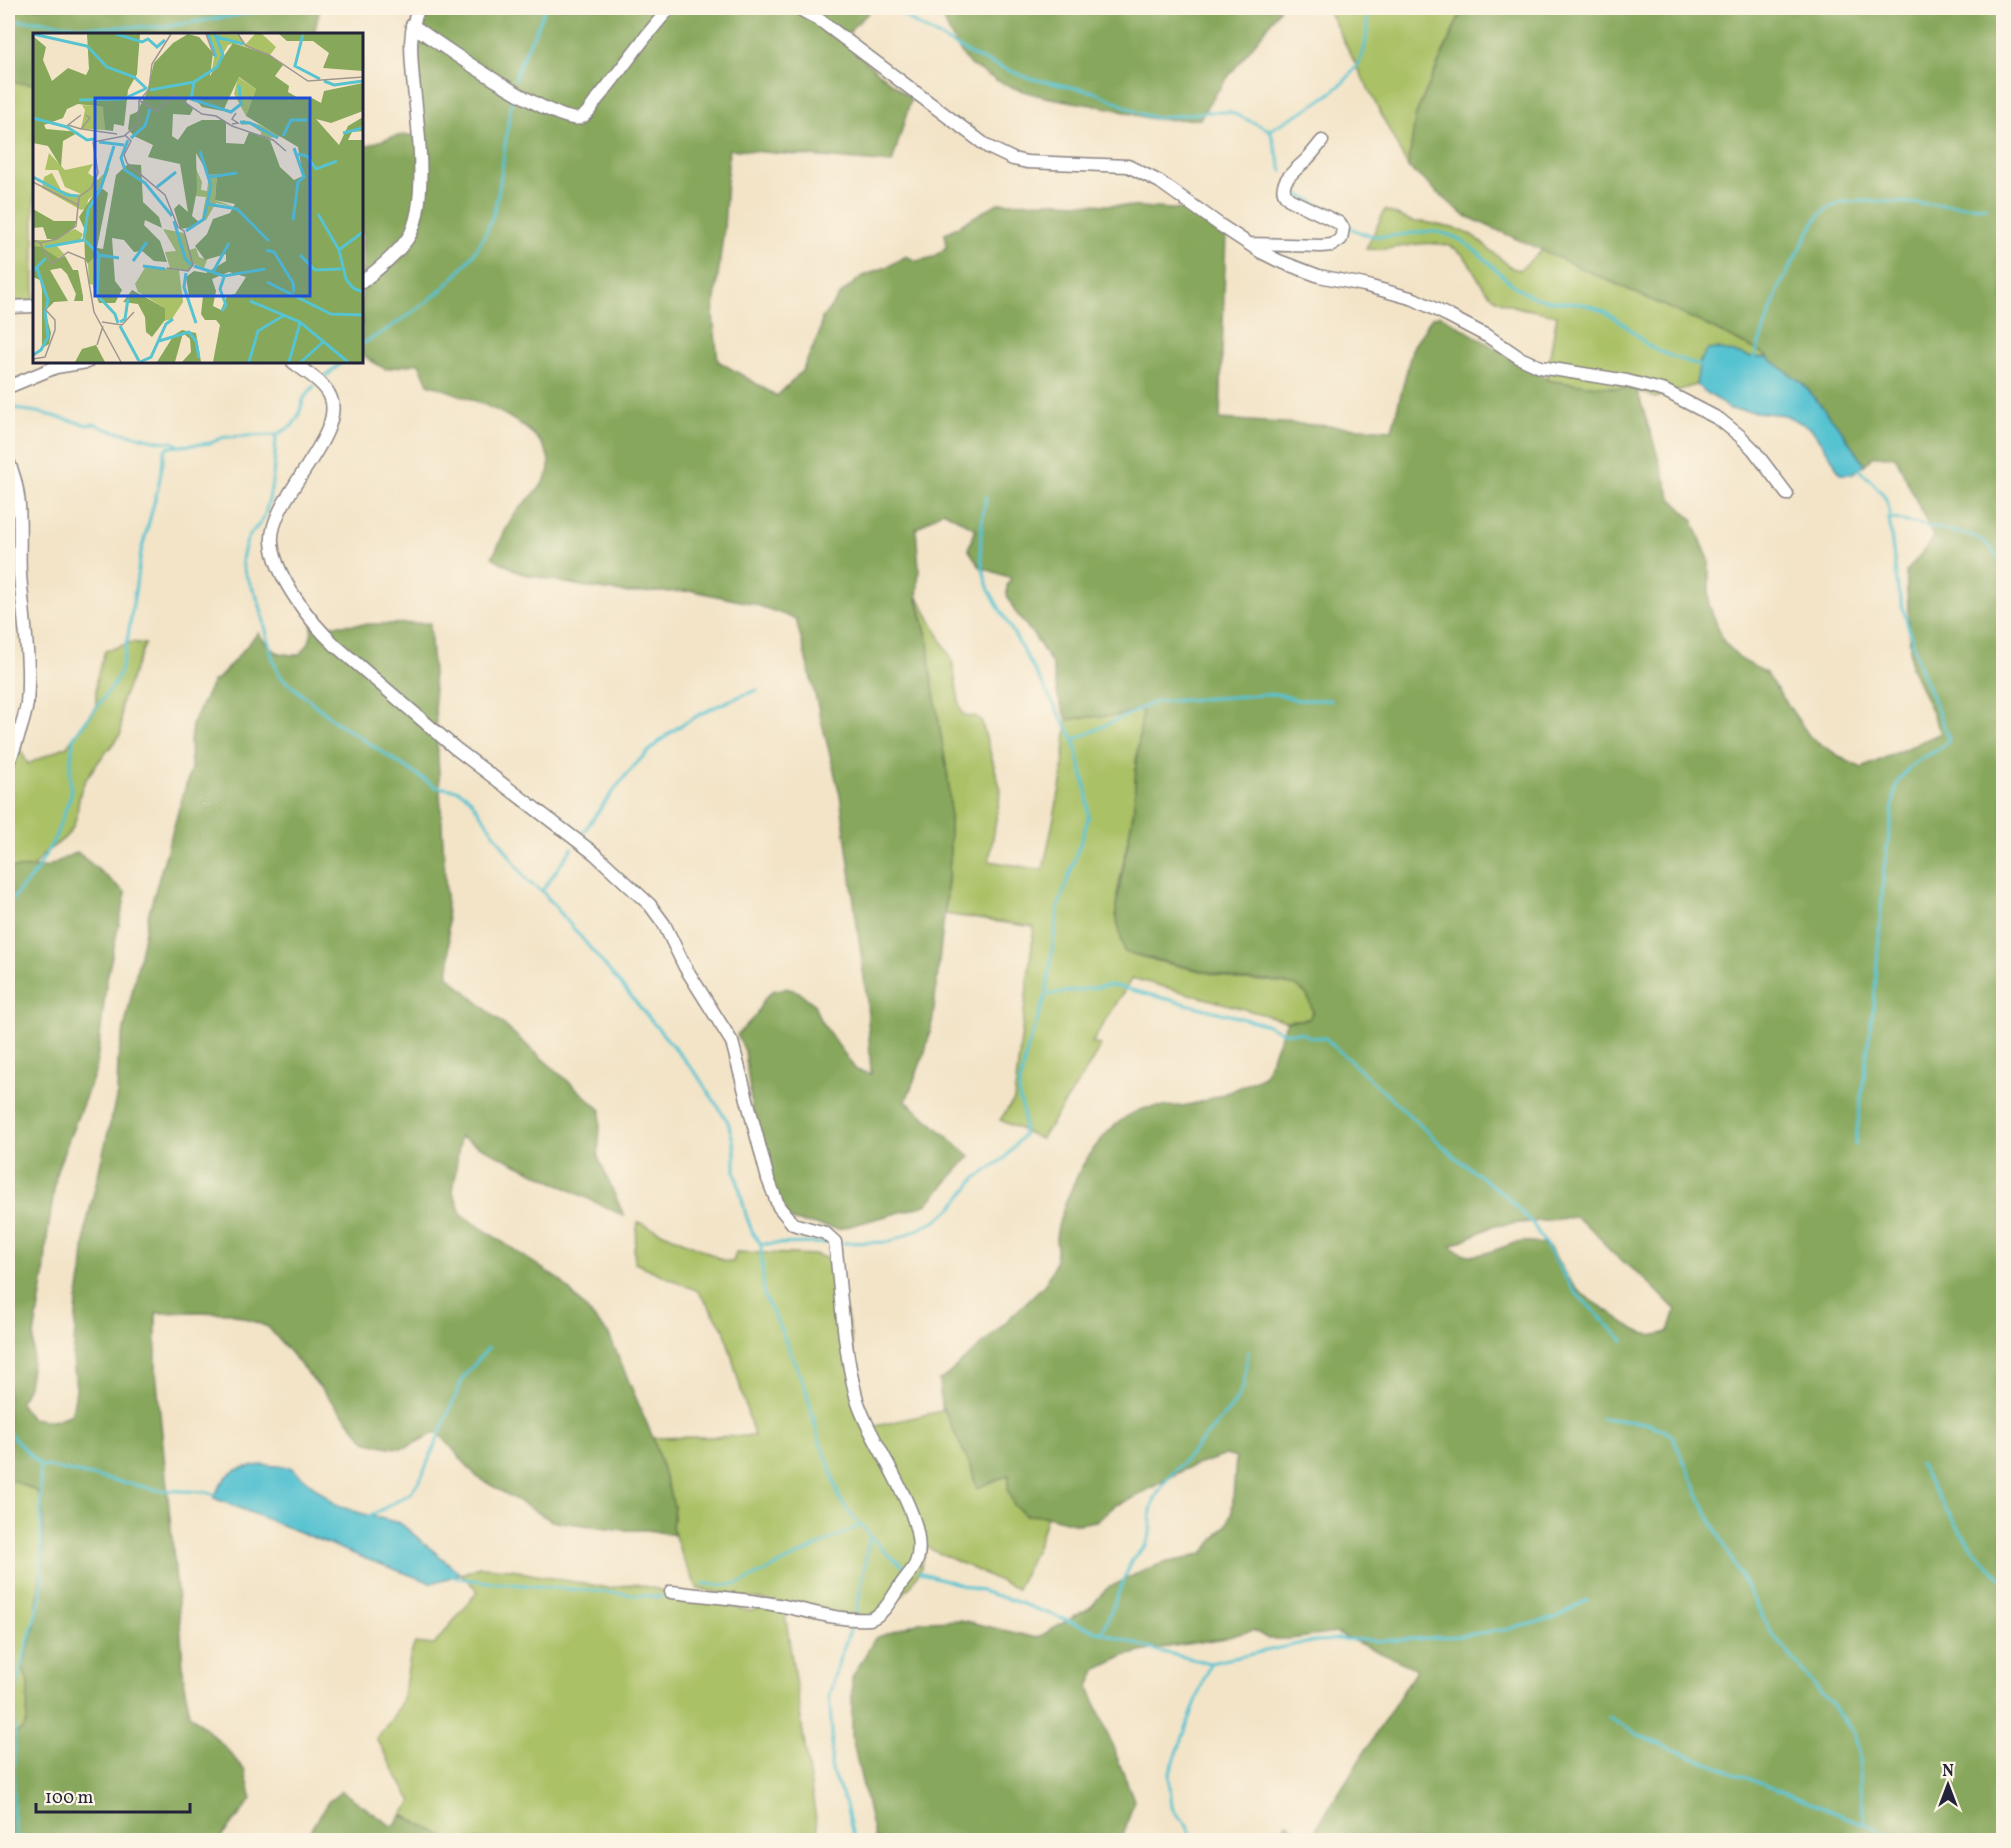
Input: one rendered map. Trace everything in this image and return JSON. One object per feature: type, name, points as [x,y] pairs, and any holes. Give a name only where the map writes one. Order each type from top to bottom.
[{"type":"street","points":[[363,281],[393,255],[413,227],[417,207],[421,150],[411,50],[412,25],[419,8]]},
{"type":"street","points":[[412,25],[542,108],[561,116],[577,119],[586,113],[612,83],[653,27],[670,8]]},
{"type":"street","points":[[798,8],[821,21],[988,147],[1000,153],[1027,162],[1128,166],[1160,182],[1249,244],[1279,261],[1318,276],[1364,285],[1414,299],[1489,337],[1540,367],[1627,381],[1665,391],[1719,419],[1740,436],[1753,449],[1787,494]]},
{"type":"street","points":[[1249,244],[1321,246],[1332,245],[1341,239],[1343,228],[1339,223],[1289,199],[1284,195],[1282,188],[1288,176],[1308,158],[1322,141]]},
{"type":"street","points":[[8,307],[33,306]]},
{"type":"street","points":[[8,387],[56,367],[81,363]]},
{"type":"street","points":[[294,363],[322,385],[330,395],[332,402],[330,422],[272,532],[278,562],[303,611],[336,646],[455,748],[595,854],[650,906],[664,924],[685,967],[732,1042],[768,1179],[779,1208],[793,1224],[825,1233],[835,1242],[856,1396],[862,1415],[917,1526],[919,1551],[915,1565],[877,1617],[870,1619],[824,1617],[770,1604],[671,1592]]},
{"type":"street","points":[[8,461],[18,486],[20,502],[20,568],[27,688],[23,721],[8,765]]},
{"type":"green space","points":[[8,8],[320,8],[314,33],[33,33],[33,84],[8,82]]},
{"type":"green space","points":[[421,8],[874,8],[853,27],[846,40],[866,62],[911,99],[892,163],[729,149],[724,228],[713,315],[718,361],[777,396],[802,371],[820,332],[822,318],[841,294],[861,277],[889,266],[906,256],[916,261],[934,257],[946,247],[945,234],[998,203],[1059,202],[1188,210],[1226,232],[1220,419],[1392,430],[1412,349],[1432,317],[1440,315],[1550,381],[1637,390],[1671,498],[1692,519],[1709,560],[1709,605],[1724,642],[1742,660],[1766,673],[1810,737],[1845,760],[1862,768],[1941,733],[1911,667],[1906,572],[1934,538],[1895,456],[1874,456],[1864,465],[1842,431],[1803,384],[1760,352],[1702,323],[1464,215],[1408,167],[1416,114],[1463,8],[1907,8],[1915,13],[1969,8],[2003,8],[2003,1840],[1309,1840],[1417,1669],[1336,1633],[1290,1639],[1268,1639],[1253,1630],[1225,1638],[1124,1656],[1096,1670],[1089,1687],[1134,1800],[1122,1840],[875,1840],[852,1738],[852,1678],[875,1638],[922,1621],[961,1620],[1037,1638],[1091,1607],[1106,1589],[1146,1569],[1203,1553],[1228,1523],[1232,1511],[1236,1458],[1226,1455],[1185,1469],[1116,1505],[1096,1521],[1078,1524],[1047,1516],[1025,1515],[1014,1505],[1008,1491],[1009,1475],[977,1488],[971,1467],[941,1404],[939,1380],[987,1340],[1044,1285],[1054,1264],[1059,1224],[1072,1188],[1087,1159],[1113,1127],[1135,1112],[1146,1108],[1202,1102],[1264,1076],[1287,1021],[1309,1019],[1313,1012],[1307,995],[1296,986],[1270,981],[1241,980],[1124,952],[1116,906],[1134,809],[1141,709],[1116,716],[1067,720],[1058,697],[1052,664],[1014,610],[1007,595],[1007,586],[1011,578],[980,567],[968,549],[976,529],[943,511],[916,529],[919,568],[917,601],[928,640],[930,668],[948,778],[950,860],[933,1018],[926,1049],[906,1101],[970,1156],[926,1205],[839,1229],[794,1221],[775,1210],[753,1118],[745,1051],[737,1035],[755,1016],[763,1001],[772,991],[786,988],[799,992],[814,1004],[820,1020],[856,1070],[871,1074],[867,1000],[840,795],[796,619],[754,604],[693,591],[629,593],[585,587],[520,573],[492,557],[515,514],[546,478],[548,456],[539,441],[524,427],[505,415],[428,384],[419,363],[385,369],[363,354],[363,148],[399,136],[422,137],[412,52],[419,38],[426,37]],"holes":[[[1575,1217],[1596,1233],[1611,1252],[1644,1278],[1676,1310],[1669,1331],[1661,1334],[1645,1334],[1587,1297],[1570,1282],[1549,1247],[1545,1245],[1520,1242],[1490,1252],[1471,1255],[1461,1253],[1451,1246],[1493,1226]]]},
{"type":"green space","points":[[940,8],[1280,8],[1218,90],[1200,119],[1154,119],[1046,97],[1000,82],[973,67],[965,59],[952,38]]},
{"type":"green space","points":[[1327,8],[1463,8],[1416,114],[1408,167]]},
{"type":"green space","points":[[8,82],[33,84],[33,300],[8,302]]},
{"type":"green space","points":[[1385,210],[1414,222],[1457,229],[1472,235],[1512,268],[1519,270],[1543,250],[1702,323],[1768,358],[1736,353],[1700,361],[1696,385],[1655,398],[1637,390],[1550,381],[1546,379],[1557,315],[1514,306],[1498,300],[1481,283],[1463,255],[1449,246],[1418,244],[1387,249],[1366,249]]},
{"type":"green space","points":[[917,595],[952,660],[960,708],[964,715],[975,716],[981,720],[1001,790],[989,861],[1043,870],[1062,779],[1067,720],[1116,716],[1141,709],[1134,809],[1117,894],[1116,914],[1124,952],[1241,980],[1270,981],[1296,986],[1307,995],[1313,1012],[1309,1019],[1287,1021],[1132,978],[1092,1043],[1101,1045],[1041,1139],[1000,1120],[1014,1100],[1034,927],[945,914],[950,860],[948,778],[930,668],[928,640]]},
{"type":"green space","points":[[312,622],[328,625],[430,623],[450,960],[448,976],[601,1110],[598,1157],[624,1216],[460,1137],[453,1192],[462,1215],[561,1281],[609,1335],[653,1438],[674,1506],[672,1528],[675,1535],[648,1530],[624,1530],[552,1521],[477,1477],[438,1432],[402,1448],[366,1441],[268,1327],[231,1313],[156,1313],[156,1371],[184,1684],[190,1714],[225,1747],[245,1771],[252,1799],[219,1840],[8,1840],[8,1736],[22,1730],[27,1722],[28,1683],[23,1667],[35,1625],[43,1549],[43,1515],[38,1492],[13,1480],[8,1482],[8,868],[47,867],[77,852],[126,893],[107,978],[96,1070],[57,1170],[32,1362],[28,1386],[20,1403],[30,1418],[53,1421],[72,1414],[76,1389],[73,1359],[77,1301],[86,1226],[117,1094],[118,1058],[149,912],[191,768],[192,725],[213,681],[218,679],[258,633],[274,651],[298,655],[310,641]]},
{"type":"green space","points":[[132,642],[145,644],[121,703],[121,733],[91,771],[83,785],[72,828],[32,868],[8,868],[8,739],[17,743],[28,764],[67,746],[96,706],[96,681],[105,651]]},
{"type":"green space","points":[[638,1222],[724,1261],[733,1262],[736,1252],[817,1255],[829,1259],[846,1313],[856,1383],[867,1425],[876,1426],[942,1411],[941,1404],[971,1467],[976,1487],[1009,1475],[1008,1491],[1025,1515],[1047,1516],[1037,1547],[1017,1589],[926,1547],[921,1568],[911,1586],[879,1618],[866,1618],[698,1589],[685,1564],[672,1528],[674,1506],[653,1438],[754,1436],[724,1329],[698,1291],[635,1263],[634,1250]]},
{"type":"green space","points":[[13,1480],[38,1492],[43,1515],[43,1549],[35,1625],[23,1667],[28,1683],[27,1722],[22,1730],[8,1736],[8,1482]]},
{"type":"green space","points":[[479,1567],[513,1569],[608,1588],[635,1584],[750,1611],[762,1608],[785,1613],[819,1840],[451,1840],[402,1815],[412,1802],[376,1738],[400,1705],[415,1643],[434,1645],[478,1591],[461,1574]]},
{"type":"green space","points":[[342,1791],[393,1827],[402,1815],[451,1840],[304,1840],[328,1802]]},
{"type":"green space","points":[[1287,1822],[1309,1840],[1275,1840]]},
{"type":"water","points":[[1717,349],[1751,357],[1768,358],[1803,384],[1842,431],[1864,465],[1852,474],[1840,474],[1811,428],[1785,415],[1730,409],[1696,385],[1700,361],[1708,350]]},
{"type":"water","points":[[263,1465],[290,1467],[338,1506],[400,1523],[461,1574],[432,1583],[214,1498],[222,1482],[232,1472]]},
{"type":"waterway","points":[[8,21],[35,21],[88,27],[163,27],[283,8]]},
{"type":"waterway","points":[[515,80],[545,8]]},
{"type":"waterway","points":[[895,8],[916,24],[976,57],[1028,78],[1095,92],[1141,114],[1157,118],[1208,112],[1230,112],[1270,130]]},
{"type":"waterway","points":[[1270,130],[1321,100],[1354,70],[1365,46],[1367,8]]},
{"type":"waterway","points":[[363,343],[425,303],[462,269],[477,249],[496,203],[512,99]]},
{"type":"waterway","points":[[1270,130],[1282,171]]},
{"type":"waterway","points":[[1289,191],[1309,199],[1328,212]]},
{"type":"waterway","points":[[1753,361],[1779,288],[1816,219],[1828,208],[1842,202],[1872,201],[1986,207]]},
{"type":"waterway","points":[[1347,226],[1374,236],[1433,232],[1457,238],[1468,244],[1503,277],[1531,296],[1549,301],[1584,304],[1599,310],[1612,316],[1649,346],[1700,366]]},
{"type":"waterway","points":[[326,376],[341,363]]},
{"type":"waterway","points":[[8,904],[35,873],[54,840],[71,795],[70,772],[73,738],[115,683],[121,669],[141,552],[158,488],[165,450],[169,447],[211,443],[224,437],[276,435],[292,426],[298,417],[304,398],[314,386]]},
{"type":"waterway","points":[[8,405],[178,445]]},
{"type":"waterway","points":[[276,435],[270,497],[263,520],[249,538],[243,552],[242,562],[244,572],[258,600],[277,670],[282,678],[336,722],[436,787],[458,790],[469,797],[528,882],[542,891],[698,1076],[728,1122],[735,1148],[735,1171],[746,1215],[753,1234],[761,1244],[764,1296],[806,1390],[819,1440],[839,1497],[848,1511],[886,1553],[906,1568]]},
{"type":"waterway","points":[[1855,1145],[1874,1002],[1884,870],[1896,785],[1912,765],[1940,748],[1949,738],[1920,668],[1898,591],[1887,502],[1858,467]]},
{"type":"waterway","points":[[844,1243],[890,1242],[936,1221],[952,1208],[976,1178],[1005,1158],[1023,1135],[1023,1110],[1019,1097],[1019,1085],[1028,1047],[1046,995],[1058,908],[1088,819],[1087,793],[1074,740],[989,590],[982,565],[980,544],[986,497]]},
{"type":"waterway","points":[[1889,518],[1974,536],[1985,542],[2004,562]]},
{"type":"waterway","points":[[583,833],[628,773],[660,741],[706,711],[757,690]]},
{"type":"waterway","points":[[1074,740],[1155,702],[1278,694],[1297,700],[1330,700]]},
{"type":"waterway","points":[[542,891],[572,848]]},
{"type":"waterway","points":[[1046,995],[1112,985],[1268,1025],[1281,1032],[1302,1033],[1311,1037],[1325,1038],[1455,1157],[1506,1196],[1533,1224],[1574,1291],[1624,1341]]},
{"type":"waterway","points":[[761,1244],[826,1243]]},
{"type":"waterway","points":[[369,1517],[411,1493],[422,1476],[463,1378],[488,1348]]},
{"type":"waterway","points":[[1102,1633],[1132,1560],[1146,1545],[1150,1534],[1151,1510],[1155,1498],[1165,1482],[1232,1407],[1243,1388],[1248,1352]]},
{"type":"waterway","points":[[1601,1418],[1645,1423],[1662,1429],[1673,1437],[1704,1507],[1770,1631],[1854,1733],[1858,1748],[1864,1824]]},
{"type":"waterway","points":[[8,1432],[40,1465],[159,1490],[206,1492],[219,1496]]},
{"type":"waterway","points":[[1919,1464],[1967,1540],[1978,1555],[2004,1580]]},
{"type":"waterway","points":[[17,1840],[13,1811],[15,1697],[42,1584],[40,1465]]},
{"type":"waterway","points":[[703,1584],[741,1583],[861,1525]]},
{"type":"waterway","points":[[856,1615],[870,1535]]},
{"type":"waterway","points":[[919,1572],[1014,1601],[1158,1651],[1210,1663],[1298,1644],[1338,1639],[1383,1641],[1458,1636],[1510,1629],[1555,1618],[1587,1600]]},
{"type":"waterway","points":[[451,1575],[457,1578],[488,1582],[662,1597]]},
{"type":"waterway","points":[[851,1628],[829,1695],[832,1732],[831,1771],[845,1801],[854,1840]]},
{"type":"waterway","points":[[1191,1840],[1187,1825],[1172,1807],[1169,1775],[1210,1663]]},
{"type":"waterway","points":[[1609,1718],[1642,1737],[1864,1824],[1899,1840]]}]
